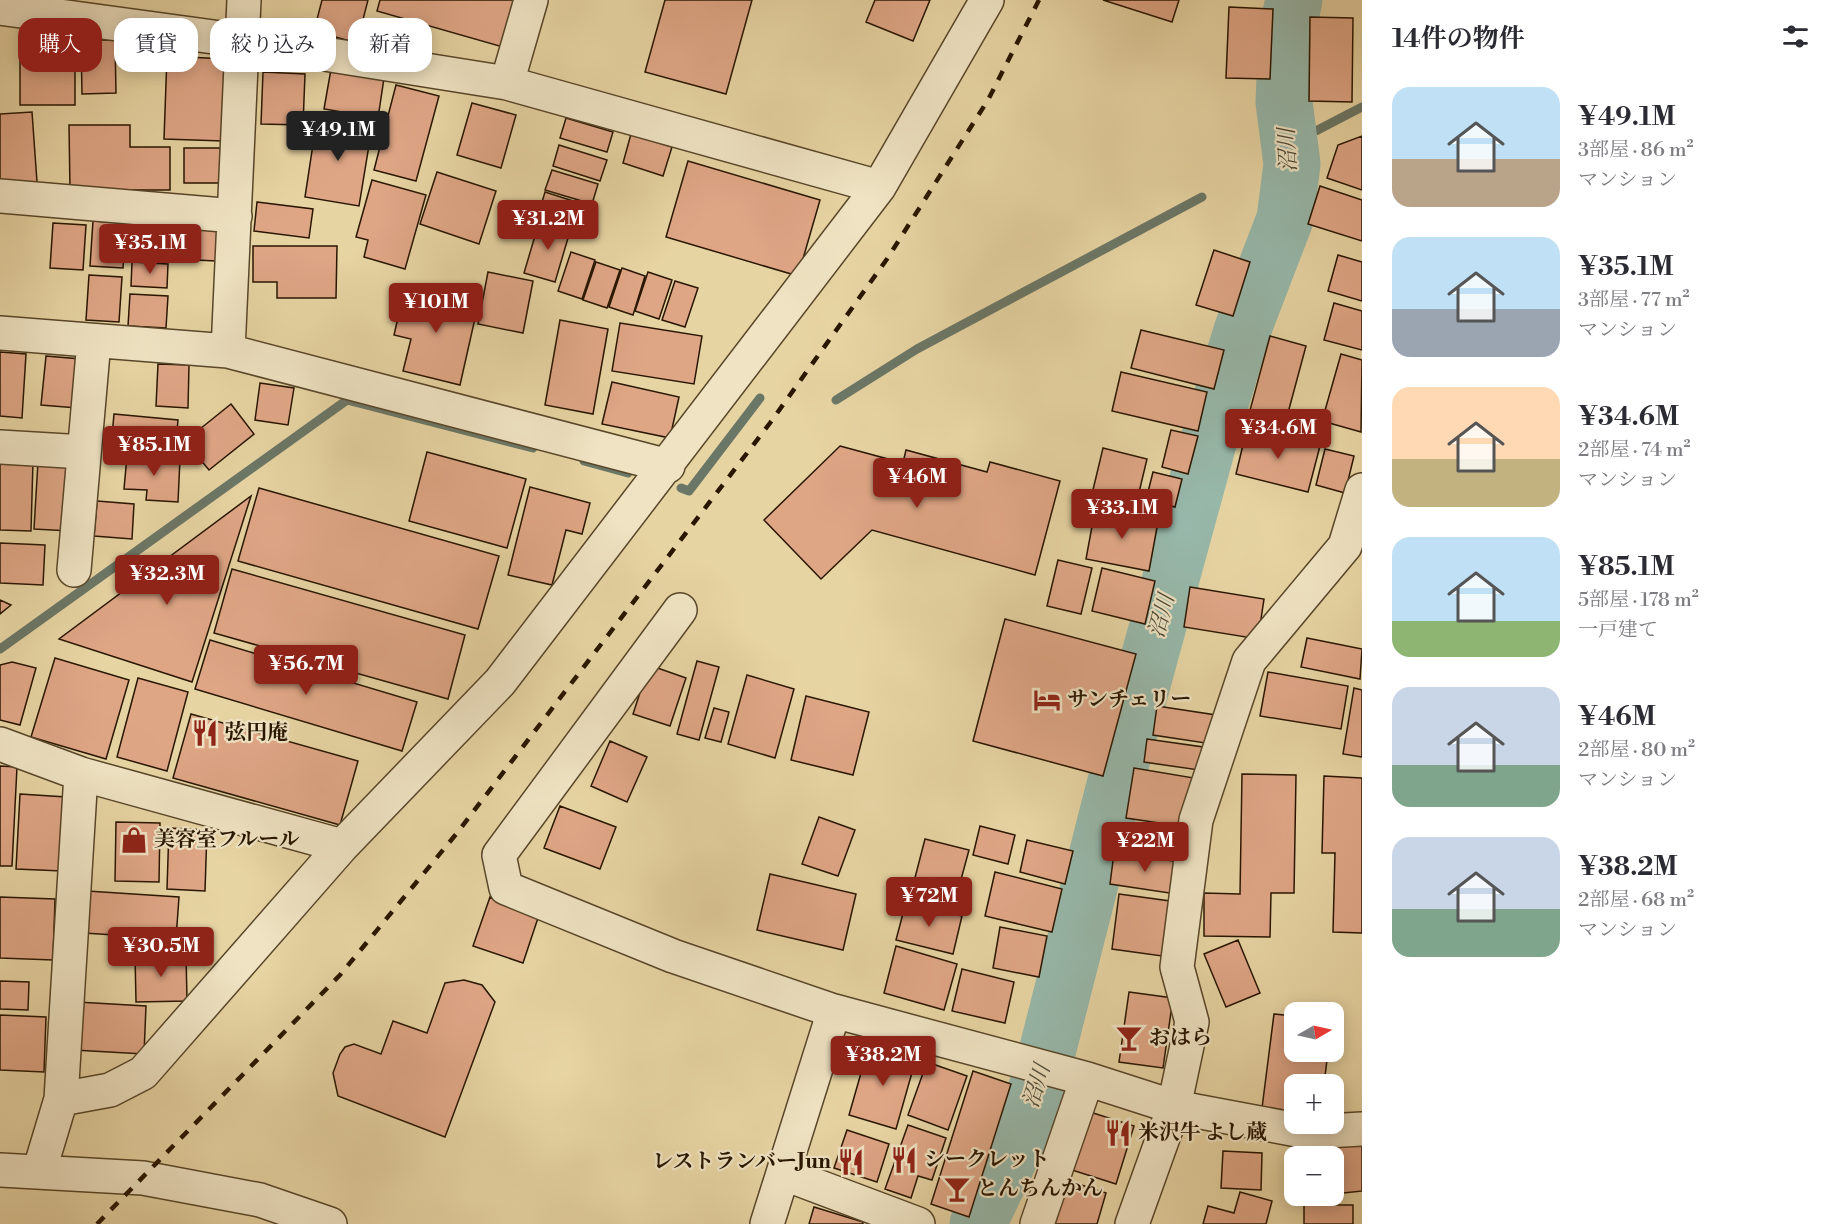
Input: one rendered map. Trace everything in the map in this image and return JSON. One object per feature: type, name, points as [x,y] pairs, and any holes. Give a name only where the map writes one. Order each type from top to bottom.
[{"type":"street","points":[[244,0],[244,18]]},
{"type":"street","points":[[507,83],[531,0]]},
{"type":"street","points":[[60,1099],[110,1090],[143,1073],[342,846],[500,682],[668,466],[879,187],[987,0]]},
{"type":"street","points":[[0,8],[210,37]]},
{"type":"street","points":[[336,56],[507,83],[879,187]]},
{"type":"street","points":[[228,351],[242,72]]},
{"type":"street","points":[[0,196],[235,216]]},
{"type":"street","points":[[0,333],[228,351],[668,466]]},
{"type":"street","points":[[74,570],[93,341]]},
{"type":"street","points":[[0,447],[84,452]]},
{"type":"street","points":[[1132,1224],[1173,1107],[1192,1022],[1177,967],[1196,820],[1249,661],[1345,546],[1362,490]]},
{"type":"street","points":[[680,610],[499,855],[506,888],[673,956],[834,1011],[1075,1076],[1173,1107],[1308,1132],[1362,1129]]},
{"type":"street","points":[[0,744],[81,774],[342,846]]},
{"type":"street","points":[[39,1172],[60,1099],[81,774]]},
{"type":"street","points":[[767,1224],[834,1011]]},
{"type":"street","points":[[1037,1224],[1075,1076]]},
{"type":"street","points":[[0,1170],[143,1178],[260,1200],[330,1224]]},
{"type":"street","points":[[784,1174],[918,1224]]},
{"type":"building","points":[[322,0],[368,0],[363,18],[348,18],[348,40],[336,37],[336,18],[317,18]]},
{"type":"building","points":[[380,0],[524,0],[510,49],[432,27],[432,18],[402,18],[377,11]]},
{"type":"building","points":[[665,0],[752,0],[726,94],[645,72]]},
{"type":"building","points":[[875,0],[930,0],[913,41],[866,22]]},
{"type":"building","points":[[1103,0],[1179,0],[1172,22]]},
{"type":"building","points":[[1229,7],[1273,9],[1270,79],[1226,78]]},
{"type":"building","points":[[1310,17],[1353,18],[1352,102],[1309,101]]},
{"type":"building","points":[[102,40],[114,40],[116,93],[82,94],[82,72],[102,72]]},
{"type":"building","points":[[198,58],[210,58],[210,72],[226,72],[223,141],[164,139],[166,72],[198,72]]},
{"type":"building","points":[[336,70],[384,78],[378,118],[324,109],[330,72],[336,72]]},
{"type":"building","points":[[20,72],[75,72],[75,105],[20,105]]},
{"type":"building","points":[[263,72],[305,74],[303,125],[261,124]]},
{"type":"building","points":[[396,85],[439,96],[416,181],[374,170]]},
{"type":"building","points":[[472,103],[516,115],[501,168],[457,155]]},
{"type":"building","points":[[32,112],[37,182],[0,184],[0,114]]},
{"type":"building","points":[[317,118],[372,127],[359,206],[305,197]]},
{"type":"building","points":[[566,118],[613,132],[607,152],[560,138]]},
{"type":"building","points":[[69,125],[130,125],[130,147],[170,147],[170,190],[70,190]]},
{"type":"building","points":[[631,134],[672,147],[663,176],[623,163]]},
{"type":"building","points":[[1362,136],[1362,190],[1327,178],[1338,145]]},
{"type":"building","points":[[559,145],[607,160],[600,181],[553,166]]},
{"type":"building","points":[[184,148],[223,148],[223,183],[184,183]]},
{"type":"building","points":[[688,161],[820,200],[798,276],[666,237]]},
{"type":"building","points":[[552,170],[598,184],[592,204],[545,190]]},
{"type":"building","points":[[437,172],[496,191],[479,244],[420,224]]},
{"type":"building","points":[[372,180],[426,195],[405,269],[364,257],[368,240],[356,237]]},
{"type":"building","points":[[1320,186],[1362,200],[1362,241],[1308,224]]},
{"type":"building","points":[[545,192],[592,207],[585,227],[539,212]]},
{"type":"building","points":[[257,202],[313,209],[309,238],[254,231]]},
{"type":"building","points":[[137,219],[172,221],[170,260],[135,258]]},
{"type":"building","points":[[540,219],[571,228],[555,282],[524,273]]},
{"type":"building","points":[[93,221],[126,223],[123,268],[90,266]]},
{"type":"building","points":[[53,223],[86,225],[83,270],[50,268]]},
{"type":"building","points":[[178,226],[217,228],[216,261],[176,259]]},
{"type":"building","points":[[253,246],[337,246],[336,298],[277,298],[277,282],[253,282]]},
{"type":"building","points":[[1214,250],[1250,262],[1233,316],[1196,305]]},
{"type":"building","points":[[571,252],[595,260],[582,299],[558,291]]},
{"type":"building","points":[[1338,255],[1362,262],[1362,301],[1328,291]]},
{"type":"building","points":[[132,262],[168,264],[167,288],[131,286]]},
{"type":"building","points":[[596,262],[620,270],[607,308],[583,300]]},
{"type":"building","points":[[622,268],[645,276],[633,315],[609,307]]},
{"type":"building","points":[[488,272],[533,281],[523,333],[478,324]]},
{"type":"building","points":[[648,272],[672,280],[659,319],[635,311]]},
{"type":"building","points":[[89,275],[122,277],[119,322],[86,320]]},
{"type":"building","points":[[675,281],[698,288],[685,327],[662,320]]},
{"type":"building","points":[[405,287],[478,305],[460,385],[403,371],[411,339],[394,335]]},
{"type":"building","points":[[130,294],[168,296],[166,328],[128,326]]},
{"type":"building","points":[[1334,303],[1362,311],[1362,350],[1324,340]]},
{"type":"building","points":[[560,320],[608,329],[593,414],[545,405]]},
{"type":"building","points":[[620,323],[702,336],[694,384],[612,371]]},
{"type":"building","points":[[1141,330],[1224,350],[1214,389],[1131,368]]},
{"type":"building","points":[[1270,336],[1306,346],[1285,424],[1249,414]]},
{"type":"building","points":[[0,352],[26,354],[22,418],[0,416]]},
{"type":"building","points":[[1341,354],[1362,360],[1361,432],[1322,421]]},
{"type":"building","points":[[46,356],[81,359],[77,408],[41,405]]},
{"type":"building","points":[[158,364],[189,365],[188,408],[156,406]]},
{"type":"building","points":[[1121,372],[1207,392],[1198,431],[1112,411]]},
{"type":"building","points":[[612,382],[679,397],[670,438],[602,424]]},
{"type":"building","points":[[260,383],[294,388],[288,425],[255,420]]},
{"type":"building","points":[[231,404],[254,434],[209,470],[185,441]]},
{"type":"building","points":[[114,414],[178,420],[175,453],[111,447]]},
{"type":"building","points":[[1247,428],[1320,446],[1308,492],[1236,474]]},
{"type":"building","points":[[1171,430],[1198,436],[1188,474],[1162,467]]},
{"type":"building","points":[[840,446],[903,463],[906,450],[987,472],[990,462],[1060,481],[1035,575],[872,530],[821,579],[764,520]]},
{"type":"building","points":[[1103,448],[1147,459],[1136,505],[1092,494]]},
{"type":"building","points":[[1325,449],[1354,456],[1345,493],[1316,485]]},
{"type":"building","points":[[427,452],[526,479],[507,548],[409,521]]},
{"type":"building","points":[[127,456],[180,459],[178,502],[146,500],[147,490],[124,489]]},
{"type":"building","points":[[0,460],[33,461],[31,531],[0,530]]},
{"type":"building","points":[[38,462],[74,464],[70,531],[34,529]]},
{"type":"building","points":[[1153,472],[1182,479],[1175,507],[1146,500]]},
{"type":"building","points":[[530,487],[590,503],[582,534],[566,530],[552,585],[508,575]]},
{"type":"building","points":[[259,488],[499,556],[478,629],[238,561]]},
{"type":"building","points":[[251,496],[192,682],[59,639]]},
{"type":"building","points":[[97,501],[134,504],[132,539],[94,536]]},
{"type":"building","points":[[1095,510],[1158,522],[1149,571],[1086,559]]},
{"type":"building","points":[[0,543],[45,545],[43,585],[0,583]]},
{"type":"building","points":[[1058,560],[1092,568],[1081,614],[1047,606]]},
{"type":"building","points":[[1102,568],[1155,581],[1145,624],[1092,611]]},
{"type":"building","points":[[232,569],[465,635],[448,699],[214,633]]},
{"type":"building","points":[[1190,587],[1264,599],[1258,639],[1184,627]]},
{"type":"building","points":[[0,600],[11,605],[0,614]]},
{"type":"building","points":[[1005,619],[1136,654],[1103,776],[973,741]]},
{"type":"building","points":[[1307,638],[1362,649],[1360,679],[1301,667]]},
{"type":"building","points":[[210,640],[417,702],[402,751],[195,689]]},
{"type":"building","points":[[55,658],[129,680],[106,759],[31,737]]},
{"type":"building","points":[[697,661],[719,667],[699,740],[677,734]]},
{"type":"building","points":[[12,662],[36,668],[20,725],[0,720],[0,665]]},
{"type":"building","points":[[649,665],[686,678],[670,726],[633,714]]},
{"type":"building","points":[[1268,672],[1348,686],[1341,729],[1260,716]]},
{"type":"building","points":[[747,675],[794,689],[775,758],[728,744]]},
{"type":"building","points":[[138,678],[188,692],[167,771],[117,757]]},
{"type":"building","points":[[1354,688],[1362,690],[1362,757],[1343,754]]},
{"type":"building","points":[[806,696],[869,712],[853,775],[791,760]]},
{"type":"building","points":[[1157,706],[1216,715],[1212,744],[1153,735]]},
{"type":"building","points":[[714,708],[729,712],[721,742],[705,738]]},
{"type":"building","points":[[191,714],[358,761],[340,825],[173,778]]},
{"type":"building","points":[[1147,739],[1203,747],[1199,770],[1144,762]]},
{"type":"building","points":[[610,741],[647,757],[627,802],[591,786]]},
{"type":"building","points":[[0,766],[17,767],[12,866],[0,866]]},
{"type":"building","points":[[1134,768],[1194,778],[1186,827],[1126,818]]},
{"type":"building","points":[[1242,774],[1296,775],[1294,893],[1271,893],[1270,937],[1204,936],[1204,893],[1240,894]]},
{"type":"building","points":[[1324,776],[1362,778],[1362,933],[1333,932],[1335,853],[1322,853]]},
{"type":"building","points":[[20,794],[66,797],[62,871],[16,869]]},
{"type":"building","points":[[560,806],[616,827],[600,869],[544,848]]},
{"type":"building","points":[[819,817],[855,830],[838,876],[802,864]]},
{"type":"building","points":[[116,822],[160,823],[159,882],[115,881]]},
{"type":"building","points":[[980,826],[1015,835],[1008,864],[973,855]]},
{"type":"building","points":[[169,828],[207,830],[205,891],[167,889]]},
{"type":"building","points":[[925,839],[969,850],[953,909],[910,897]]},
{"type":"building","points":[[1027,840],[1073,851],[1065,884],[1020,872]]},
{"type":"building","points":[[1114,853],[1181,862],[1176,894],[1110,884]]},
{"type":"building","points":[[995,872],[1062,889],[1052,932],[985,916]]},
{"type":"building","points":[[770,874],[856,894],[843,950],[757,930]]},
{"type":"building","points":[[87,891],[179,897],[176,939],[84,933]]},
{"type":"building","points":[[1119,894],[1170,901],[1162,956],[1112,949]]},
{"type":"building","points":[[0,897],[55,899],[53,960],[0,958]]},
{"type":"building","points":[[490,897],[539,915],[523,963],[473,946]]},
{"type":"building","points":[[906,902],[962,916],[953,954],[896,940]]},
{"type":"building","points":[[1000,927],[1047,936],[1039,977],[993,968]]},
{"type":"building","points":[[1238,940],[1260,993],[1226,1007],[1204,954]]},
{"type":"building","points":[[896,946],[957,964],[944,1010],[884,993]]},
{"type":"building","points":[[186,954],[187,1001],[136,1002],[135,955]]},
{"type":"building","points":[[962,969],[1014,982],[1005,1023],[952,1011]]},
{"type":"building","points":[[464,980],[482,985],[495,1002],[445,1137],[338,1096],[333,1073],[345,1047],[354,1044],[381,1054],[393,1021],[427,1033],[445,983]]},
{"type":"building","points":[[0,981],[29,982],[28,1010],[0,1009]]},
{"type":"building","points":[[1129,992],[1173,998],[1163,1068],[1119,1062]]},
{"type":"building","points":[[77,1002],[146,1006],[144,1054],[74,1050]]},
{"type":"building","points":[[1274,1014],[1284,1015],[1284,1062],[1327,1062],[1325,1074],[1284,1074],[1284,1111],[1262,1108]]},
{"type":"building","points":[[0,1015],[46,1017],[44,1072],[0,1070]]},
{"type":"building","points":[[886,1046],[917,1055],[896,1129],[849,1115],[865,1059]]},
{"type":"building","points":[[927,1062],[967,1076],[948,1130],[908,1115]]},
{"type":"building","points":[[973,1071],[1011,1084],[969,1217],[931,1204]]},
{"type":"building","points":[[1090,1112],[1134,1126],[1116,1184],[1072,1170]]},
{"type":"building","points":[[908,1125],[946,1138],[932,1180],[918,1176],[911,1198],[885,1189]]},
{"type":"building","points":[[847,1130],[889,1144],[877,1182],[834,1168]]},
{"type":"building","points":[[1362,1139],[1362,1191],[1344,1193],[1344,1146],[1327,1146],[1327,1143]]},
{"type":"building","points":[[1223,1151],[1262,1153],[1261,1190],[1221,1188]]},
{"type":"building","points":[[1063,1179],[1106,1193],[1097,1224],[1049,1224]]},
{"type":"building","points":[[1240,1192],[1272,1201],[1266,1224],[1203,1224],[1208,1206],[1234,1213]]},
{"type":"building","points":[[1353,1205],[1353,1224],[1304,1224],[1304,1206]]},
{"type":"building","points":[[814,1207],[863,1222],[863,1224],[809,1224]]},
{"type":"waterway","name":"沼川","points":[[978,1224],[1027,1120],[1043,1068],[1125,746],[1208,443],[1242,331],[1285,219],[1292,164],[1284,102],[1287,31],[1294,0]]},
{"type":"waterway","points":[[1310,134],[1362,107]]},
{"type":"waterway","points":[[836,400],[917,349],[1202,197]]},
{"type":"waterway","points":[[681,488],[689,491],[760,398]]},
{"type":"waterway","points":[[0,649],[347,400],[533,448]]},
{"type":"waterway","points":[[584,461],[628,473]]},
{"type":"railway","points":[[97,1224],[340,975],[457,833],[770,423],[887,259],[988,100],[1039,0]]},
{"type":"place","name":"サンチェリー","points":[[1047,700]]},
{"type":"place","name":"弦円庵","points":[[205,733]]},
{"type":"place","name":"美容室フルール","points":[[134,840]]},
{"type":"place","name":"おはら","points":[[1129,1038]]},
{"type":"place","name":"米沢牛 よし蔵","points":[[1118,1133]]},
{"type":"place","name":"シークレット","points":[[904,1160]]},
{"type":"place","name":"レストランバーJun","points":[[851,1162]]},
{"type":"place","name":"とんちんかん","points":[[957,1189]]}]
